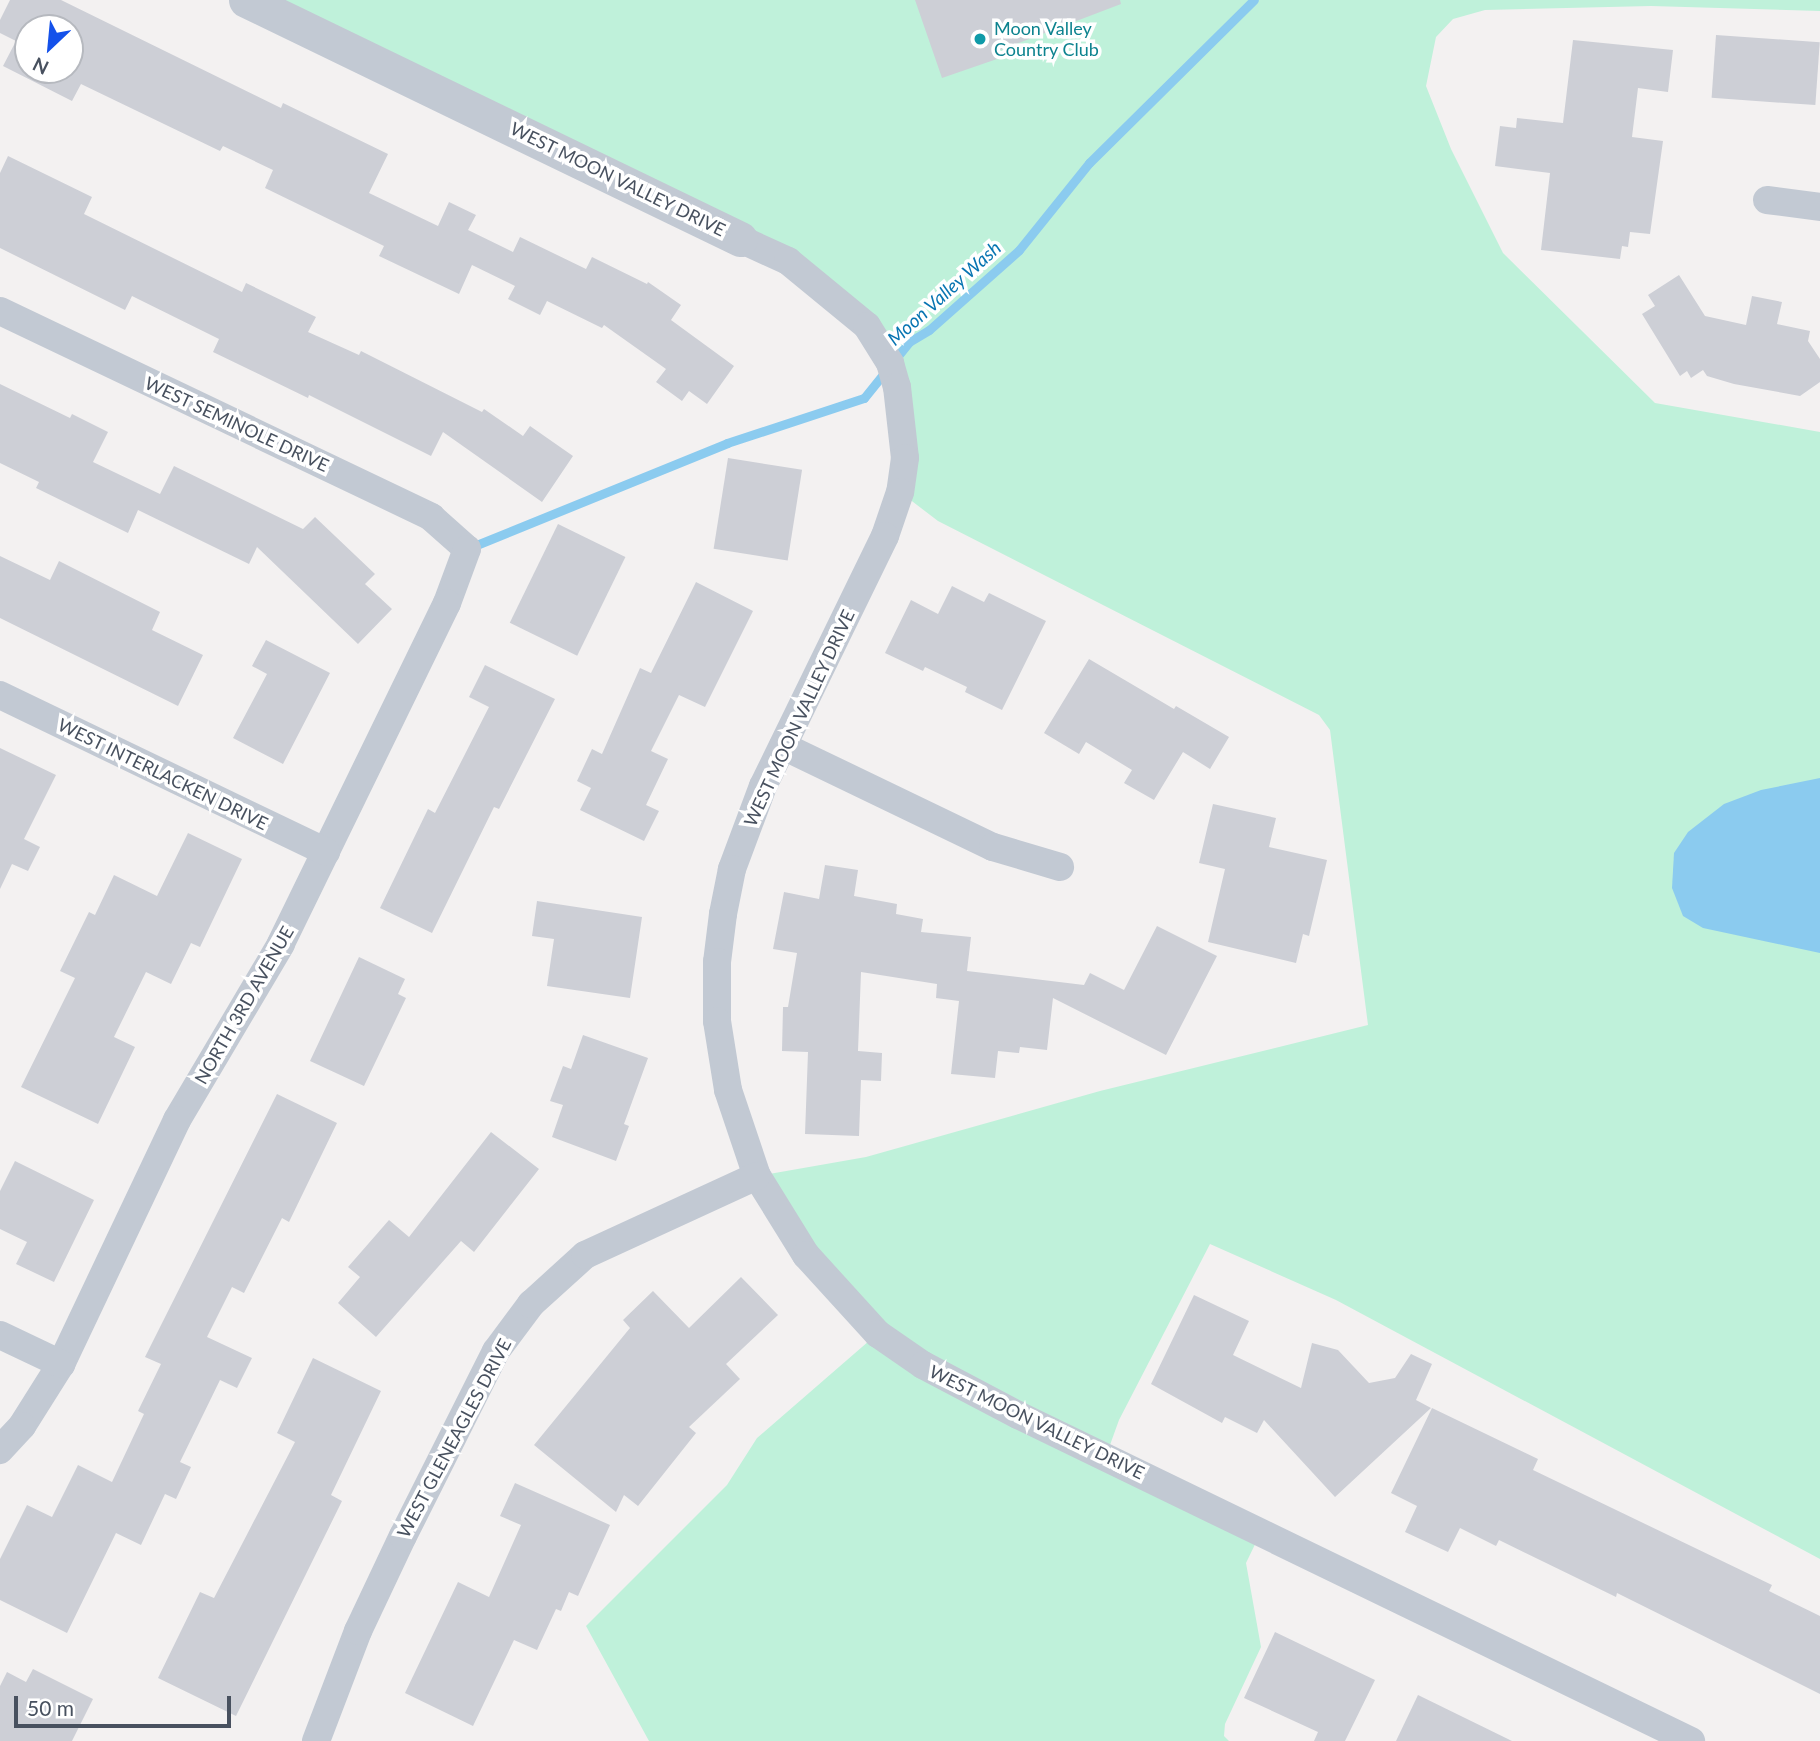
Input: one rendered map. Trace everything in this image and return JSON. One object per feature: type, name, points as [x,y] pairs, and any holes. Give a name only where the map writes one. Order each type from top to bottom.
[{"type":"street","name":"WEST MOON VALLEY DRIVE","points":[[246,0],[788,261],[867,326],[890,363],[897,387],[905,458],[900,492],[885,536],[764,786],[732,869],[718,962],[717,1021],[728,1090],[757,1176],[806,1255],[878,1334],[923,1365],[1018,1415],[1691,1741]]},
{"type":"street","points":[[1767,200],[1820,206]]},
{"type":"street","name":"WEST SEMINOLE DRIVE","points":[[0,311],[431,517],[467,549]]},
{"type":"street","name":"NORTH 3RD AVENUE","points":[[0,1450],[22,1426],[61,1364],[177,1120],[281,944],[447,603],[467,549]]},
{"type":"street","name":"WEST INTERLACKEN DRIVE","points":[[0,695],[326,852]]},
{"type":"street","points":[[783,746],[993,847],[1060,867]]},
{"type":"street","name":"WEST GLENEAGLES DRIVE","points":[[316,1741],[358,1631],[403,1536],[496,1351],[531,1304],[585,1255],[757,1176]]},
{"type":"street","points":[[0,1335],[61,1364]]},
{"type":"green space","name":"Moon Valley Country Club","points":[[246,0],[1820,0],[1820,11],[1651,6],[1485,10],[1453,19],[1436,37],[1426,86],[1451,149],[1503,253],[1655,403],[1820,432],[1820,1559],[1336,1300],[1210,1244],[1119,1420],[1106,1456],[1261,1532],[1246,1563],[1261,1647],[1225,1724],[1224,1736],[1229,1741],[649,1741],[586,1626],[727,1485],[757,1438],[877,1334],[757,1176],[866,1157],[1100,1091],[1368,1025],[1330,730],[1319,715],[938,521],[900,492],[897,387],[818,283]]},
{"type":"water","points":[[1820,778],[1820,953],[1703,928],[1683,916],[1672,888],[1674,853],[1688,832],[1724,804],[1761,790]]},
{"type":"building","points":[[10,0],[61,0],[281,108],[283,103],[388,154],[369,193],[438,226],[449,202],[476,215],[468,230],[513,252],[520,237],[586,269],[592,257],[647,284],[648,282],[681,305],[671,320],[734,366],[707,404],[689,391],[682,401],[656,382],[666,369],[604,325],[602,328],[547,301],[540,315],[508,299],[515,286],[472,265],[459,294],[379,256],[384,246],[265,188],[273,170],[223,146],[220,151],[81,84],[84,84],[84,14],[14,14],[14,40],[0,33],[0,20]]},
{"type":"building","name":"Moon Valley Country Club","points":[[915,0],[1120,0],[1121,4],[995,52],[997,59],[942,78]]},
{"type":"building","points":[[1716,35],[1820,42],[1815,105],[1712,98]]},
{"type":"building","points":[[1573,40],[1673,50],[1668,92],[1638,88],[1632,137],[1663,141],[1650,234],[1630,232],[1628,247],[1622,246],[1620,259],[1541,250],[1550,173],[1495,166],[1500,126],[1516,128],[1517,118],[1563,123]]},
{"type":"building","points":[[14,45],[14,72],[3,66]]},
{"type":"building","points":[[38,84],[81,84],[72,101]]},
{"type":"building","points":[[8,156],[92,197],[84,214],[242,292],[246,283],[316,317],[308,332],[359,355],[361,351],[482,412],[484,409],[523,436],[530,426],[573,456],[542,502],[443,432],[431,456],[309,395],[308,398],[213,352],[219,339],[132,296],[125,310],[0,248],[0,173]]},
{"type":"building","points":[[1679,275],[1705,316],[1746,325],[1752,296],[1782,302],[1777,324],[1810,331],[1808,341],[1820,359],[1820,382],[1800,396],[1734,384],[1707,376],[1703,370],[1691,378],[1687,371],[1680,376],[1642,314],[1655,306],[1648,295]]},
{"type":"building","points":[[0,384],[70,418],[72,414],[108,432],[93,462],[160,494],[174,466],[303,529],[315,517],[375,574],[365,584],[392,609],[358,644],[257,547],[249,564],[138,510],[128,533],[36,488],[39,482],[0,463]]},
{"type":"building","points":[[728,458],[802,470],[788,561],[714,549]]},
{"type":"building","points":[[558,524],[625,557],[577,656],[510,623]]},
{"type":"building","points":[[0,556],[50,580],[59,561],[160,612],[152,630],[203,655],[178,706],[0,618]]},
{"type":"building","points":[[696,582],[753,611],[705,707],[679,695],[651,751],[668,759],[646,805],[659,811],[644,841],[580,810],[591,788],[577,781],[592,749],[602,754],[640,668],[651,673]]},
{"type":"building","points":[[952,586],[984,602],[989,593],[1046,621],[1002,710],[965,692],[967,687],[925,667],[923,671],[885,653],[911,600],[938,614]]},
{"type":"building","points":[[266,640],[330,673],[283,764],[233,738],[267,674],[252,666]]},
{"type":"building","points":[[1089,659],[1174,709],[1176,706],[1229,737],[1210,769],[1183,752],[1154,800],[1124,783],[1132,770],[1086,742],[1079,754],[1044,733]]},
{"type":"building","points":[[485,665],[555,699],[499,809],[494,807],[432,933],[380,908],[428,809],[435,813],[489,707],[469,697]]},
{"type":"building","points":[[0,748],[56,775],[24,839],[40,847],[28,871],[12,864],[0,889]]},
{"type":"building","points":[[1213,804],[1276,818],[1269,847],[1327,860],[1309,936],[1303,934],[1296,963],[1208,942],[1225,869],[1199,863]]},
{"type":"building","points":[[188,833],[242,859],[200,947],[191,943],[171,984],[146,972],[114,1037],[135,1047],[98,1124],[21,1087],[75,978],[60,971],[89,912],[95,915],[114,875],[157,896]]},
{"type":"building","points":[[825,865],[858,870],[854,896],[897,904],[896,914],[923,919],[921,932],[971,937],[967,971],[1084,985],[1090,973],[1124,990],[1157,926],[1217,956],[1166,1055],[1053,998],[1047,1050],[1020,1047],[1019,1053],[998,1051],[995,1078],[951,1074],[959,1001],[936,998],[937,984],[861,972],[858,1051],[882,1053],[881,1081],[861,1080],[859,1136],[805,1134],[808,1052],[782,1051],[783,1007],[788,1007],[797,953],[773,949],[784,892],[819,899]]},
{"type":"building","points":[[537,901],[642,917],[630,998],[547,986],[554,939],[532,936]]},
{"type":"building","points":[[359,957],[405,979],[398,994],[406,998],[364,1086],[310,1061]]},
{"type":"building","points":[[583,1035],[648,1058],[624,1124],[629,1126],[616,1161],[552,1137],[563,1105],[550,1101],[563,1066],[571,1069]]},
{"type":"building","points":[[277,1094],[337,1123],[289,1222],[282,1218],[244,1293],[232,1287],[207,1337],[252,1358],[237,1388],[220,1380],[180,1462],[191,1467],[176,1499],[165,1494],[141,1545],[116,1533],[67,1633],[0,1600],[0,1559],[27,1505],[52,1517],[78,1465],[112,1482],[144,1414],[138,1411],[161,1364],[145,1357]]},
{"type":"building","points":[[491,1132],[539,1169],[474,1252],[461,1241],[376,1337],[338,1303],[360,1277],[348,1267],[389,1220],[409,1237]]},
{"type":"building","points":[[15,1161],[94,1200],[54,1282],[16,1264],[27,1242],[0,1229],[0,1191]]},
{"type":"building","points":[[741,1277],[778,1315],[726,1364],[740,1379],[689,1427],[696,1433],[638,1506],[624,1495],[616,1512],[534,1445],[630,1328],[623,1320],[653,1291],[689,1328]]},
{"type":"building","points":[[1194,1295],[1249,1321],[1233,1355],[1301,1388],[1312,1343],[1338,1350],[1369,1383],[1395,1378],[1411,1354],[1432,1364],[1416,1400],[1431,1408],[1335,1497],[1264,1420],[1257,1433],[1225,1417],[1222,1423],[1151,1384]]},
{"type":"building","points":[[313,1358],[381,1391],[331,1495],[342,1501],[236,1716],[158,1678],[200,1592],[214,1598],[295,1442],[277,1433]]},
{"type":"building","points":[[1432,1408],[1538,1459],[1533,1470],[1772,1585],[1769,1591],[1820,1616],[1820,1694],[1617,1593],[1616,1597],[1499,1540],[1496,1546],[1460,1528],[1448,1552],[1405,1532],[1417,1506],[1391,1493]]},
{"type":"building","points":[[515,1483],[610,1525],[578,1596],[569,1592],[561,1611],[556,1609],[537,1650],[514,1640],[473,1726],[405,1693],[458,1582],[489,1597],[521,1525],[500,1516]]},
{"type":"building","points":[[1275,1632],[1375,1680],[1345,1741],[1314,1741],[1318,1732],[1244,1698]]},
{"type":"building","points":[[33,1669],[93,1699],[72,1741],[0,1741],[0,1686],[7,1672],[26,1682]]},
{"type":"building","points":[[1418,1695],[1512,1741],[1396,1741]]},
{"type":"waterway","name":"Moon Valley Wash","points":[[469,548],[727,443],[864,398],[909,342],[929,330],[1019,250],[1089,163],[1254,0]]},
{"type":"place","name":"Moon Valley Country Club","points":[[980,39]]}]
